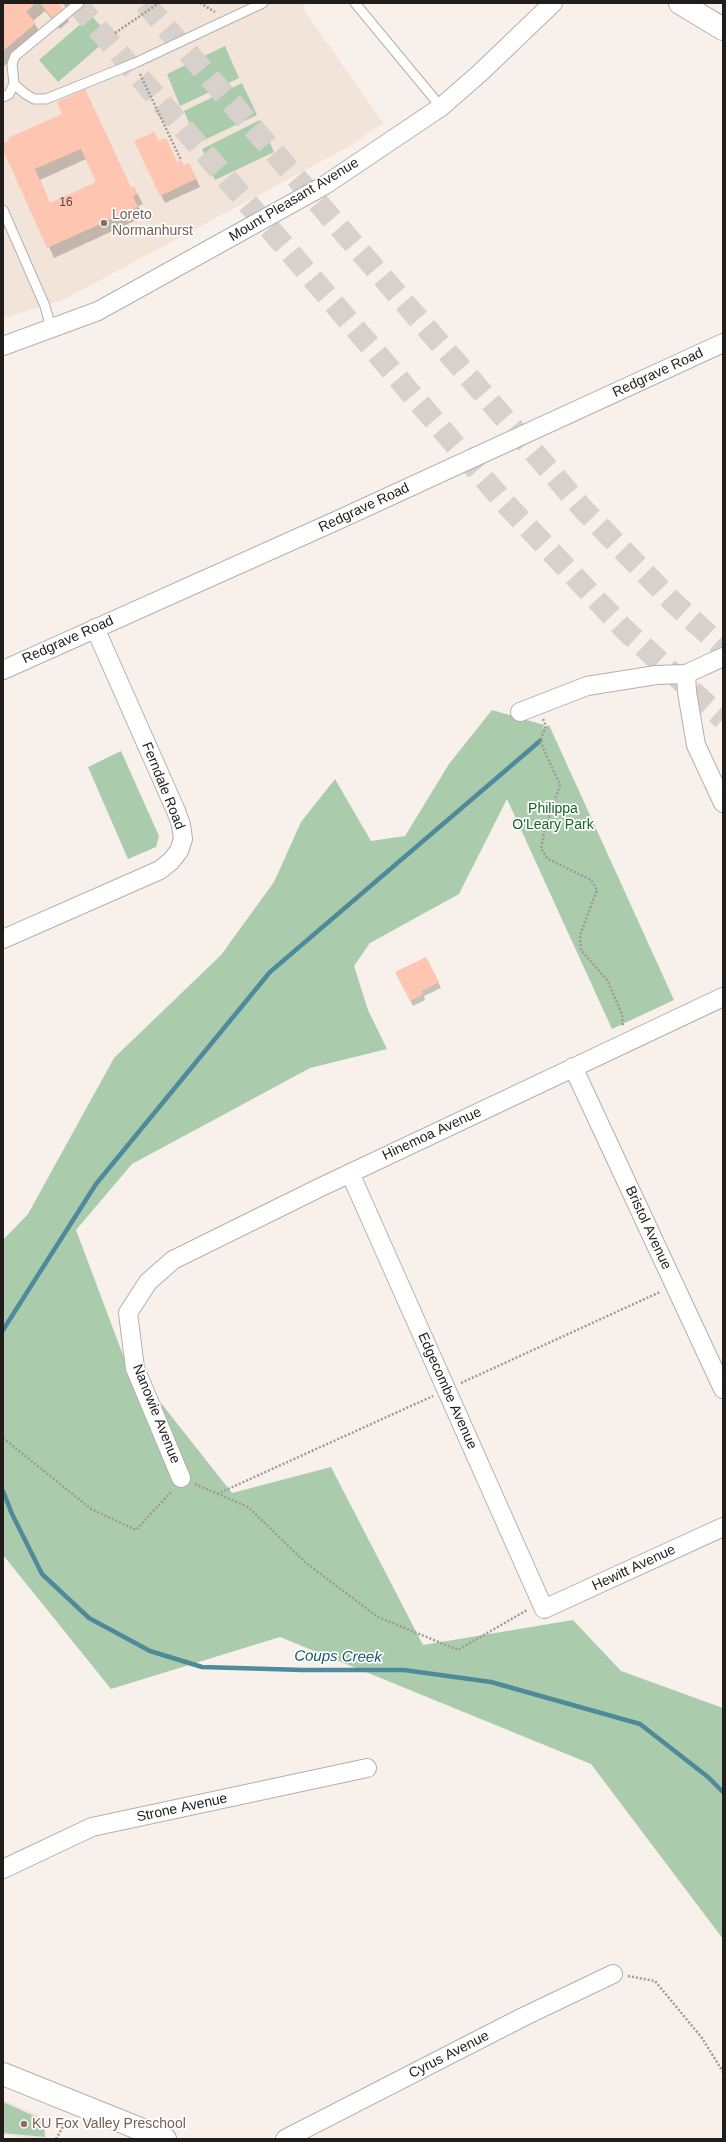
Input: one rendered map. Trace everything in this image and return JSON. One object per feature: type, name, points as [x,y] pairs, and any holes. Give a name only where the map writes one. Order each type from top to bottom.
[{"type":"main road","points":[[680,3],[723,29]]},
{"type":"main road","points":[[3,2074],[165,2139]]},
{"type":"street","name":"Mount Pleasant Avenue","points":[[3,346],[98,311],[325,185],[441,107],[480,74],[553,3]]},
{"type":"street","name":"Redgrave Road","points":[[3,670],[338,520],[723,343]]},
{"type":"street","name":"Ferndale Road","points":[[3,939],[160,870],[171,861],[179,851],[183,839],[182,825],[95,628]]},
{"type":"street","points":[[520,712],[586,686],[656,675],[686,674],[723,657]]},
{"type":"street","points":[[686,674],[687,692],[696,745],[723,803]]},
{"type":"street","name":"Hinemoa Avenue","points":[[148,1282],[173,1260],[350,1173],[723,997]]},
{"type":"street","name":"Bristol Avenue","points":[[573,1067],[723,1389]]},
{"type":"street","name":"Edgecombe Avenue","points":[[350,1173],[544,1609]]},
{"type":"street","name":"Nanowie Avenue","points":[[148,1282],[128,1313],[135,1368],[181,1478]]},
{"type":"street","name":"Hewitt Avenue","points":[[544,1609],[723,1527]]},
{"type":"street","name":"Strone Avenue","points":[[3,1869],[92,1827],[367,1768]]},
{"type":"street","name":"Cyrus Avenue","points":[[285,2139],[523,2017],[613,1974]]},
{"type":"lane","points":[[3,97],[8,94],[14,84],[12,64],[15,56],[80,3]]},
{"type":"lane","points":[[14,84],[34,99],[46,99],[135,63],[263,3]]},
{"type":"lane","points":[[356,6],[441,107]]},
{"type":"lane","points":[[3,210],[45,306],[51,328]]},
{"type":"path","points":[[115,33],[159,3]]},
{"type":"path","points":[[135,63],[181,160]]},
{"type":"path","points":[[537,706],[546,726],[540,741],[560,785],[545,828],[541,849],[548,860],[590,880],[597,890],[580,935],[582,950],[607,980],[622,1014],[624,1043]]},
{"type":"path","points":[[3,1438],[91,1509],[136,1530],[169,1495],[181,1478],[248,1507],[306,1563],[378,1618],[458,1650],[538,1604],[544,1609]]},
{"type":"path","points":[[613,1974],[655,1980],[702,2038],[723,2072]]},
{"type":"path","points":[[56,2139],[65,2123]]},
{"type":"shaded area","name":"Loreto Normanhurst","points":[[3,3],[310,3],[302,7],[383,123],[348,147],[63,300],[3,318]]},
{"type":"shaded area","name":"KU Fox Valley Preschool","points":[[3,2100],[43,2117],[47,2139],[33,2139],[3,2134]]},
{"type":"green space","points":[[91,15],[110,37],[58,82],[39,60]]},
{"type":"green space","points":[[225,46],[239,78],[180,106],[167,74]]},
{"type":"green space","points":[[242,83],[257,115],[198,143],[184,111]]},
{"type":"green space","points":[[260,120],[274,152],[215,180],[202,149]]},
{"type":"green space","name":"Philippa O'Leary Park","points":[[492,710],[544,725],[543,728],[549,725],[674,1000],[612,1029],[507,799],[459,894],[370,943],[354,966],[368,1010],[387,1049],[310,1068],[132,1164],[76,1230],[123,1355],[232,1493],[331,1467],[423,1645],[573,1620],[621,1671],[723,1708],[723,1939],[591,1764],[280,1637],[111,1689],[3,1555],[3,1240],[28,1214],[114,1058],[221,955],[274,882],[301,822],[335,779],[371,841],[405,836],[449,764]]},
{"type":"green space","points":[[121,751],[159,836],[156,847],[128,859],[88,767]]},
{"type":"green space","name":"KU Fox Valley Preschool","points":[[3,2102],[43,2120],[45,2137],[3,2133]]},
{"type":"building","points":[[3,3],[36,3],[26,12],[36,23],[3,51]]},
{"type":"building","points":[[40,3],[59,3],[64,10],[53,19]]},
{"type":"building","points":[[85,89],[131,188],[134,186],[138,194],[133,196],[138,207],[47,248],[3,150],[3,143],[10,140],[8,138],[62,114],[57,102]],"holes":[[[81,149],[96,182],[50,203],[35,169]]]},
{"type":"building","points":[[154,132],[159,141],[166,138],[177,162],[181,160],[184,165],[189,163],[196,179],[160,196],[134,141]]},
{"type":"building","points":[[426,957],[439,982],[422,991],[423,994],[410,1001],[395,972]]},
{"type":"waterway","points":[[3,1330],[96,1184],[270,972],[540,741]]},
{"type":"waterway","name":"Coups Creek","points":[[3,1491],[12,1514],[42,1574],[89,1618],[150,1651],[202,1667],[303,1670],[404,1670],[491,1682],[640,1724],[708,1777],[723,1792]]},
{"type":"tunnel","points":[[76,3],[505,503],[625,630],[723,719]]},
{"type":"tunnel","points":[[145,3],[584,510],[675,604],[723,648]]},
{"type":"place","name":"Loreto Normanhurst","points":[[104,223]]},
{"type":"place","name":"KU Fox Valley Preschool","points":[[24,2124]]}]
